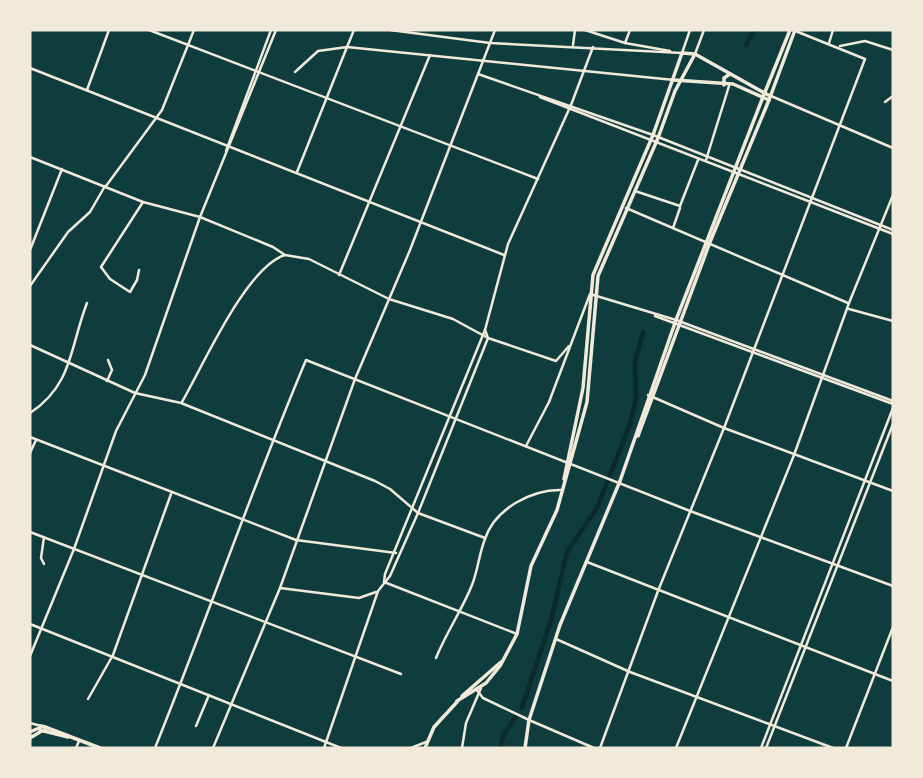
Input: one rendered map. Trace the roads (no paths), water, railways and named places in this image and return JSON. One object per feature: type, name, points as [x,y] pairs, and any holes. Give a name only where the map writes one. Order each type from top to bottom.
[{"type":"main road","points":[[736,173],[764,95],[793,30]]},
{"type":"main road","points":[[525,748],[529,720],[555,638],[620,481],[648,395],[708,241],[770,98],[793,30]]},
{"type":"main road","points":[[625,208],[635,191],[682,53],[695,54],[770,98]]},
{"type":"main road","points":[[425,748],[435,726],[457,701],[478,690],[502,662],[517,634],[531,566],[557,510],[587,402],[591,294],[654,139],[695,54]]},
{"type":"main road","points":[[729,85],[724,78],[731,74]]},
{"type":"main road","points":[[729,85],[731,74]]},
{"type":"main road","points":[[674,80],[729,85],[764,95]]},
{"type":"main road","points":[[636,437],[654,397],[677,323]]},
{"type":"main road","points":[[30,735],[42,729],[100,748]]},
{"type":"street","points":[[87,90],[109,30]]},
{"type":"street","points":[[149,30],[538,179]]},
{"type":"street","points":[[30,286],[68,232],[90,212],[157,118],[194,30]]},
{"type":"street","points":[[30,656],[74,549],[104,465],[160,337],[200,218],[274,30]]},
{"type":"street","points":[[297,173],[354,30]]},
{"type":"street","points":[[390,30],[490,43],[670,51]]},
{"type":"street","points":[[213,748],[280,588],[355,379],[495,30]]},
{"type":"street","points":[[572,45],[575,30]]},
{"type":"street","points":[[585,30],[625,43],[682,53],[691,30]]},
{"type":"street","points":[[625,43],[630,30]]},
{"type":"street","points":[[695,54],[704,30]]},
{"type":"street","points":[[600,748],[630,672],[657,591],[724,428],[865,59],[793,30]]},
{"type":"street","points":[[828,43],[833,30]]},
{"type":"street","points":[[837,46],[864,41],[893,50]]},
{"type":"street","points":[[295,72],[318,51],[348,47],[674,80]]},
{"type":"street","points":[[397,553],[418,513],[451,416],[484,332],[505,265],[504,256],[569,110],[593,47]]},
{"type":"street","points":[[339,275],[398,125],[430,55]]},
{"type":"street","points":[[30,68],[504,256]]},
{"type":"street","points":[[478,74],[571,105],[736,173],[893,232]]},
{"type":"street","points":[[706,160],[729,85]]},
{"type":"street","points":[[528,92],[569,110],[654,139]]},
{"type":"street","points":[[885,102],[893,96]]},
{"type":"street","points":[[770,98],[893,148]]},
{"type":"street","points":[[30,157],[143,202],[200,218],[273,247],[285,255]]},
{"type":"street","points":[[673,228],[699,157]]},
{"type":"street","points":[[30,250],[62,169]]},
{"type":"street","points":[[635,191],[680,206]]},
{"type":"street","points":[[677,748],[794,455],[849,303],[893,195]]},
{"type":"street","points":[[139,270],[133,289],[126,290],[110,279],[101,267],[143,202]]},
{"type":"street","points":[[625,208],[849,303]]},
{"type":"street","points":[[181,403],[237,302],[265,267],[285,255],[297,255],[389,299],[421,307],[484,332],[488,338],[550,362],[559,359],[569,346]]},
{"type":"street","points":[[526,446],[549,402],[591,294],[824,375],[893,407],[864,482],[838,564],[764,746]]},
{"type":"street","points":[[30,413],[49,399],[70,362],[87,303]]},
{"type":"street","points":[[849,309],[893,321]]},
{"type":"street","points":[[324,748],[378,591],[456,418],[488,338]]},
{"type":"street","points":[[30,345],[135,393],[181,403],[383,485],[418,513],[485,538]]},
{"type":"street","points":[[107,381],[112,370],[108,360]]},
{"type":"street","points":[[155,748],[182,683],[242,518],[306,360],[620,481],[690,511],[893,586]]},
{"type":"street","points":[[648,395],[724,428],[893,491]]},
{"type":"street","points":[[772,726],[833,563],[870,483],[893,424]]},
{"type":"street","points":[[30,437],[171,494],[296,540],[397,553]]},
{"type":"street","points":[[30,453],[36,440]]},
{"type":"street","points":[[436,658],[479,566],[485,538],[503,513],[545,490],[562,490]]},
{"type":"street","points":[[88,699],[114,655],[171,494]]},
{"type":"street","points":[[30,532],[401,674]]},
{"type":"street","points":[[44,537],[41,558],[44,564]]},
{"type":"street","points":[[587,562],[893,681]]},
{"type":"street","points":[[384,582],[517,634]]},
{"type":"street","points":[[280,588],[359,598],[378,591]]},
{"type":"street","points":[[30,624],[114,655],[341,748]]},
{"type":"street","points":[[846,748],[893,627]]},
{"type":"street","points":[[555,638],[630,672],[833,748]]},
{"type":"street","points":[[462,748],[466,723],[478,690],[529,720],[594,748]]},
{"type":"street","points":[[196,726],[209,695]]},
{"type":"street","points":[[30,723],[42,729]]},
{"type":"street","points":[[76,748],[79,741]]},
{"type":"street","points":[[411,748],[426,742]]},
{"type":"waterway","points":[[746,45],[754,30]]},
{"type":"waterway","points":[[522,708],[551,621],[567,552],[597,508],[630,424],[636,399],[635,362],[643,332]]},
{"type":"waterway","points":[[500,748],[503,736],[516,716]]}]
